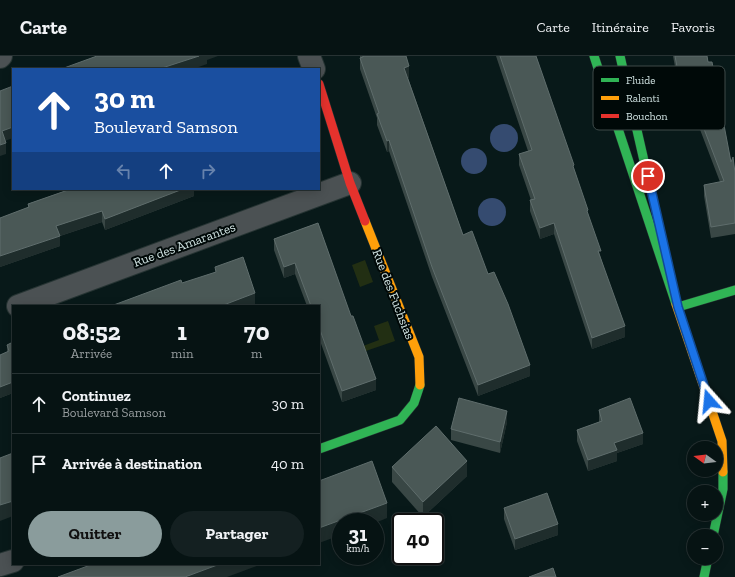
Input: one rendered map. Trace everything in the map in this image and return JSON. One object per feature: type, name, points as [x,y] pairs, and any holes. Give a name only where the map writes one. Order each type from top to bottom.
[{"type":"street","points":[[309,56],[314,68]]},
{"type":"street","points":[[594,56],[597,66]]},
{"type":"street","points":[[620,56],[622,66]]},
{"type":"street","name":"Rue des Fuchsias","points":[[320,87],[350,183],[419,358],[421,381],[414,403],[400,420],[320,450]]},
{"type":"street","points":[[618,130],[722,441],[723,489],[714,529]]},
{"type":"street","points":[[637,130],[653,199]]},
{"type":"street","name":"Rue des Amarantes","points":[[21,305],[350,183]]},
{"type":"street","points":[[656,214],[678,307]]},
{"type":"street","points":[[678,307],[735,290]]},
{"type":"street","points":[[0,313],[12,308]]},
{"type":"street","points":[[0,566],[12,561]]},
{"type":"street","points":[[704,577],[707,565]]},
{"type":"green space","points":[[365,260],[373,282],[360,287],[352,265]]},
{"type":"green space","points":[[388,321],[395,341],[357,354],[355,349],[379,340],[374,326]]},
{"type":"water","points":[[504,124],[514,128],[518,138],[514,148],[504,152],[494,148],[490,138],[494,128]]},
{"type":"water","points":[[474,148],[483,152],[487,161],[483,170],[474,174],[465,170],[461,161],[465,152]]},
{"type":"water","points":[[492,198],[502,202],[506,212],[502,222],[492,226],[482,222],[478,212],[482,202]]},
{"type":"building","points":[[97,56],[199,56],[162,68],[64,68]]},
{"type":"building","points":[[363,56],[406,56],[409,66],[404,68],[463,235],[472,231],[488,274],[494,272],[508,304],[530,365],[478,385],[432,267],[389,140],[387,141],[377,114],[379,113],[360,58]]},
{"type":"building","points":[[500,56],[536,56],[574,165],[573,166],[588,210],[587,211],[601,251],[598,251],[625,326],[592,338],[554,223],[540,228],[530,200],[535,199],[519,154],[532,150]]},
{"type":"building","points":[[675,56],[707,56],[708,62],[712,62],[713,66],[677,66]]},
{"type":"building","points":[[12,86],[12,127],[2,131],[6,143],[0,145],[0,91]]},
{"type":"building","points":[[704,130],[725,130],[731,162],[733,157],[735,173],[735,223],[711,227],[704,185],[724,181]]},
{"type":"building","points":[[68,190],[180,190],[105,219],[102,211],[56,226],[60,236],[0,256],[0,218],[29,207],[28,204]]},
{"type":"building","points":[[318,223],[351,316],[353,316],[376,379],[342,391],[320,330],[320,305],[311,305],[295,263],[284,267],[274,239]]},
{"type":"building","points":[[243,257],[255,293],[224,305],[114,305],[181,280],[182,283],[216,272],[215,267]]},
{"type":"building","points":[[12,342],[12,382],[0,387],[0,355],[9,351],[7,345]]},
{"type":"building","points":[[459,398],[507,411],[500,442],[451,429]]},
{"type":"building","points":[[630,398],[643,433],[614,443],[617,450],[588,460],[577,430],[602,421],[599,410]]},
{"type":"building","points":[[436,426],[467,461],[423,502],[392,467]]},
{"type":"building","points":[[12,453],[12,501],[0,505],[0,458]]},
{"type":"building","points":[[372,461],[387,503],[360,513],[332,513],[332,523],[320,528],[320,481]]},
{"type":"building","points":[[547,493],[558,524],[515,539],[504,508]]},
{"type":"building","points":[[90,565],[217,565],[185,577],[58,577]]},
{"type":"building","points":[[553,568],[556,577],[529,577]]},
{"type":"traffic: fast","points":[[594,56],[597,66]]},
{"type":"traffic: fast","points":[[620,56],[622,66]]},
{"type":"traffic: fast","points":[[618,130],[676,304]]},
{"type":"traffic: fast","points":[[637,130],[650,187]]},
{"type":"traffic: fast","points":[[678,307],[735,290]]},
{"type":"traffic: fast","points":[[320,449],[400,420],[414,403],[420,385]]},
{"type":"traffic: fast","points":[[714,529],[723,489],[723,477]]},
{"type":"traffic: fast","points":[[704,577],[707,565]]},
{"type":"traffic: slow","points":[[365,221],[419,357],[420,385]]},
{"type":"traffic: slow","points":[[676,304],[722,441]]},
{"type":"traffic: jam","points":[[320,87],[350,183],[365,221]]},
{"type":"route","points":[[648,176],[678,307],[709,401]]}]
